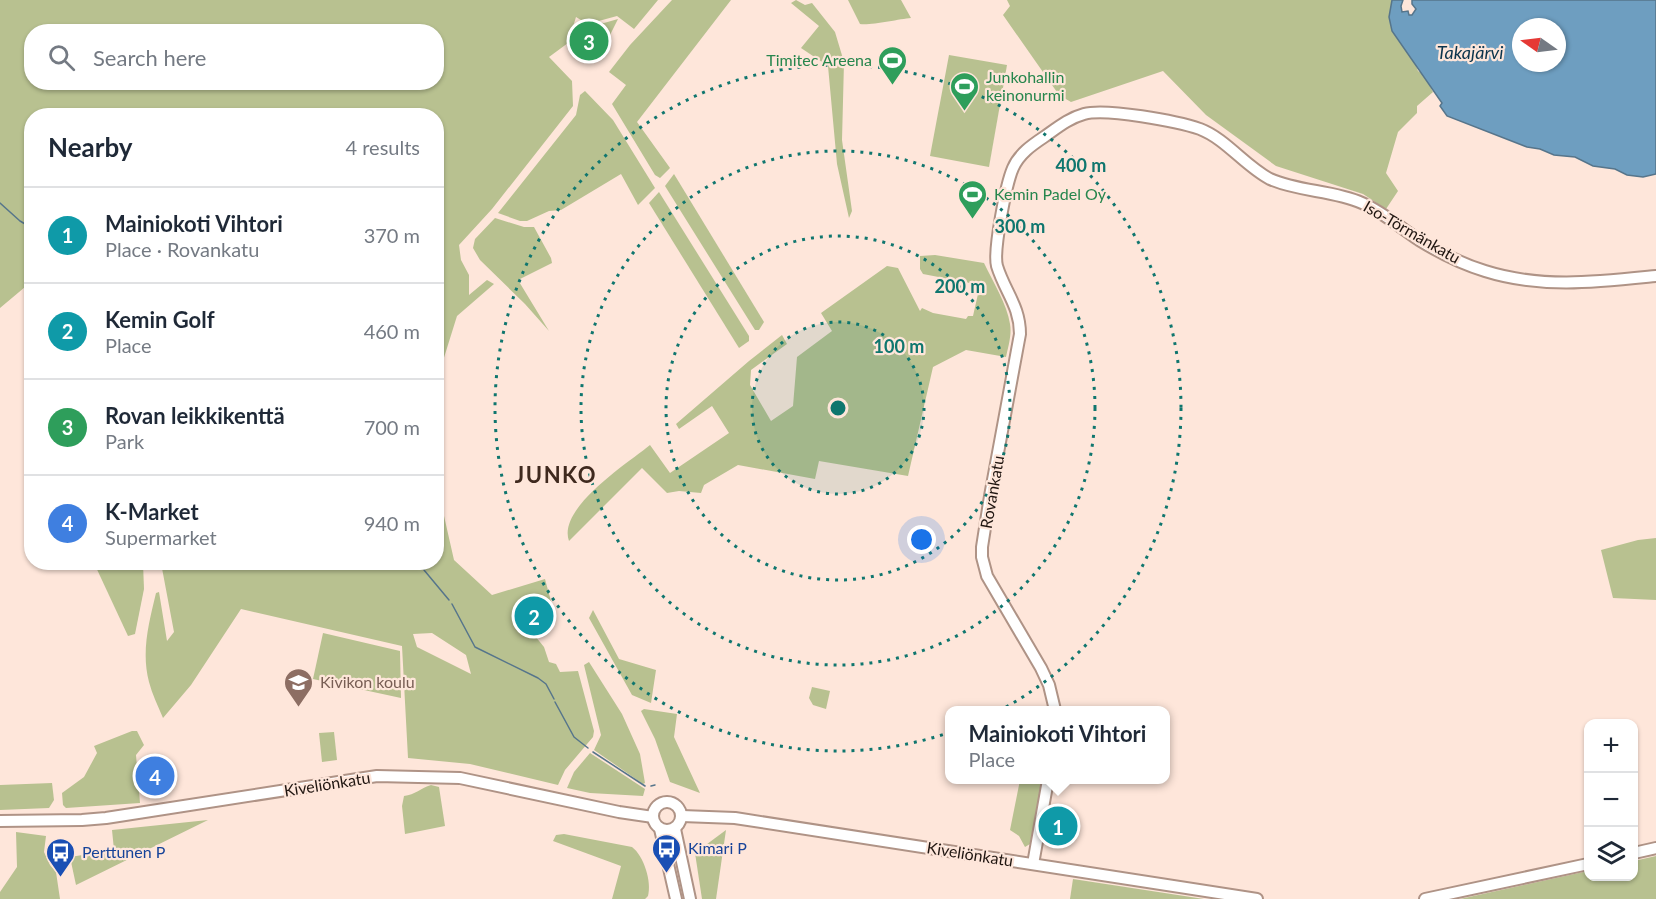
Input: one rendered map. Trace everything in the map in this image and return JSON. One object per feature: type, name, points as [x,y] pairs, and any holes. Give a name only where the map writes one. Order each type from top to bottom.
[{"type":"main road","name":"Iso-Törmänkatu","points":[[996,262],[1006,192],[1017,160],[1034,144],[1072,119],[1105,111],[1200,129],[1265,176],[1281,183],[1347,197],[1366,204],[1436,250],[1483,271],[1506,277],[1575,284],[1656,276]]},
{"type":"main road","name":"Rovankatu","points":[[996,262],[1018,312],[1020,334],[989,502],[982,557],[987,576],[1041,668],[1049,686],[1054,706]]},
{"type":"main road","name":"Kiveliönkatu","points":[[0,821],[106,818],[377,776],[474,780],[653,818]]},
{"type":"main road","points":[[1033,864],[1047,784]]},
{"type":"main road","points":[[668,802],[676,805],[682,816],[680,824],[675,829],[665,831],[654,823],[653,818],[658,805],[668,802]]},
{"type":"main road","name":"Kiveliönkatu","points":[[682,816],[735,818],[1257,899]]},
{"type":"main road","points":[[660,829],[676,899]]},
{"type":"main road","points":[[675,829],[690,899]]},
{"type":"main road","points":[[1638,852],[1656,848]]},
{"type":"main road","points":[[1425,899],[1584,865]]},
{"type":"green space","points":[[0,0],[658,0],[634,29],[617,16],[595,22],[604,23],[618,19],[594,63],[580,54],[574,46],[572,38],[578,31],[589,25],[576,17],[568,43],[549,57],[572,81],[573,106],[492,209],[459,245],[461,260],[469,275],[469,295],[487,280],[494,284],[457,316],[444,358],[444,108],[24,108],[24,288],[0,308]]},
{"type":"green space","points":[[672,0],[731,0],[637,122],[670,168],[660,178],[655,175],[612,104],[626,85],[609,72],[630,45]]},
{"type":"green space","points":[[796,0],[805,5],[812,3],[835,32],[844,62],[842,140],[852,211],[849,218],[837,164],[828,66],[801,48],[819,26],[791,3]]},
{"type":"green space","points":[[848,0],[901,0],[911,18],[860,24]]},
{"type":"green space","points":[[1007,0],[1392,0],[1389,17],[1392,31],[1415,63],[1418,71],[1424,75],[1433,92],[1417,106],[1417,113],[1398,132],[1386,173],[1398,191],[1386,209],[1363,194],[1276,166],[1206,115],[1163,71],[1071,102],[1059,95],[1003,15],[1010,6]]},
{"type":"green space","points":[[949,55],[1007,65],[989,167],[930,156]]},
{"type":"green space","points":[[585,91],[613,120],[655,188],[638,205],[621,174],[561,210],[549,211],[527,221],[520,221],[498,213],[576,115],[580,95]]},
{"type":"green space","points":[[674,174],[764,322],[759,330],[755,330],[665,186]]},
{"type":"green space","points":[[659,192],[749,336],[749,341],[739,348],[649,203]]},
{"type":"green space","points":[[495,218],[524,227],[534,227],[551,258],[552,263],[518,280],[549,331],[480,260],[473,248],[475,239]]},
{"type":"green space","points":[[935,255],[984,263],[1006,309],[1010,324],[1010,337],[1006,357],[966,350],[933,367],[908,476],[819,461],[815,479],[738,465],[704,485],[701,493],[679,491],[667,493],[642,468],[569,541],[568,528],[584,501],[597,487],[650,445],[670,473],[729,433],[712,406],[679,429],[676,424],[782,335],[787,344],[751,370],[750,385],[771,421],[793,406],[797,357],[832,331],[821,313],[887,266],[898,268],[920,311],[922,308],[933,313],[966,319],[968,316],[973,316],[980,285],[923,274],[920,269],[920,256]]},
{"type":"green space","points":[[444,516],[454,560],[492,595],[545,579],[552,605],[518,615],[544,647],[549,662],[556,664],[560,672],[578,671],[594,731],[593,737],[565,770],[558,785],[470,764],[408,758],[402,646],[241,609],[191,685],[163,718],[150,687],[146,660],[147,637],[156,593],[159,592],[167,641],[174,632],[162,570],[444,570]],"holes":[[[432,633],[466,655],[471,674],[417,647],[413,634]]]},
{"type":"green space","points":[[1656,538],[1656,600],[1613,598],[1601,550],[1638,540]]},
{"type":"green space","points":[[97,570],[143,570],[144,589],[135,634],[128,636]]},
{"type":"green space","points":[[593,610],[619,659],[656,670],[651,703],[632,695],[589,618]]},
{"type":"green space","points":[[323,633],[400,651],[401,698],[313,679]]},
{"type":"green space","points":[[589,662],[622,714],[640,754],[645,783],[643,784],[594,750],[601,735],[584,665]]},
{"type":"green space","points":[[812,687],[830,691],[826,709],[813,705],[809,698]]},
{"type":"green space","points":[[644,709],[677,714],[674,737],[700,793],[670,782],[655,739],[641,711]]},
{"type":"green space","points":[[137,731],[144,745],[136,755],[140,803],[66,808],[63,805],[62,793],[84,777],[97,753],[94,746]]},
{"type":"green space","points":[[334,732],[337,760],[322,762],[319,733]]},
{"type":"green space","points":[[590,753],[645,789],[643,796],[590,793],[567,788],[574,772]]},
{"type":"green space","points":[[52,783],[54,800],[49,808],[0,810],[0,785]]},
{"type":"green space","points":[[1019,784],[1042,784],[1030,844],[1025,847],[1019,836],[1010,830]]},
{"type":"green space","points":[[431,785],[439,787],[445,826],[405,834],[402,806],[404,796]]},
{"type":"green space","points":[[208,820],[76,885],[70,857],[114,850],[112,830]]},
{"type":"green space","points":[[726,830],[716,899],[702,899],[695,853]]},
{"type":"green space","points":[[16,832],[46,836],[44,852],[56,872],[60,899],[0,899],[0,892],[17,867]]},
{"type":"green space","points":[[564,834],[632,847],[640,856],[646,870],[649,884],[648,896],[645,899],[612,899],[621,866],[553,841],[556,835]]},
{"type":"green space","points":[[1656,856],[1656,899],[1460,899],[1584,872],[1584,881],[1638,881],[1638,860]]},
{"type":"green space","points":[[1073,879],[1204,899],[1070,899]]},
{"type":"water","name":"Takajärvi","points":[[1392,0],[1403,0],[1402,12],[1408,11],[1409,15],[1412,15],[1416,9],[1412,0],[1656,0],[1656,174],[1643,177],[1627,175],[1615,169],[1593,166],[1575,157],[1554,155],[1527,147],[1447,116],[1440,106],[1442,103],[1392,31],[1389,17]]},
{"type":"waterway","points":[[0,203],[24,223]]},
{"type":"waterway","points":[[424,570],[449,600]]},
{"type":"waterway","points":[[452,604],[475,647],[538,678],[546,684],[554,699]]},
{"type":"waterway","points":[[555,702],[574,737],[588,748]]},
{"type":"waterway","points":[[593,752],[645,786]]},
{"type":"waterway","points":[[651,786],[655,785]]},
{"type":"place","name":"Rovan leikkikenttä","points":[[589,41]]},
{"type":"place","name":"Timitec Areena","points":[[893,86]]},
{"type":"place","name":"Junkohallin keinonurmi","points":[[965,112]]},
{"type":"place","name":"Kemin Padel Oy","points":[[973,220]]},
{"type":"place","name":"Kemin Golf","points":[[534,616]]},
{"type":"place","name":"Kivikon koulu","points":[[299,708]]},
{"type":"place","name":"K-Market","points":[[155,776]]},
{"type":"place","name":"Mainiokoti Vihtori","points":[[1058,826]]},
{"type":"place","name":"Kimari P","points":[[667,874]]},
{"type":"place","name":"Perttunen P","points":[[61,878]]},
{"type":"district","name":"JUNKO","points":[[556,475]]}]
